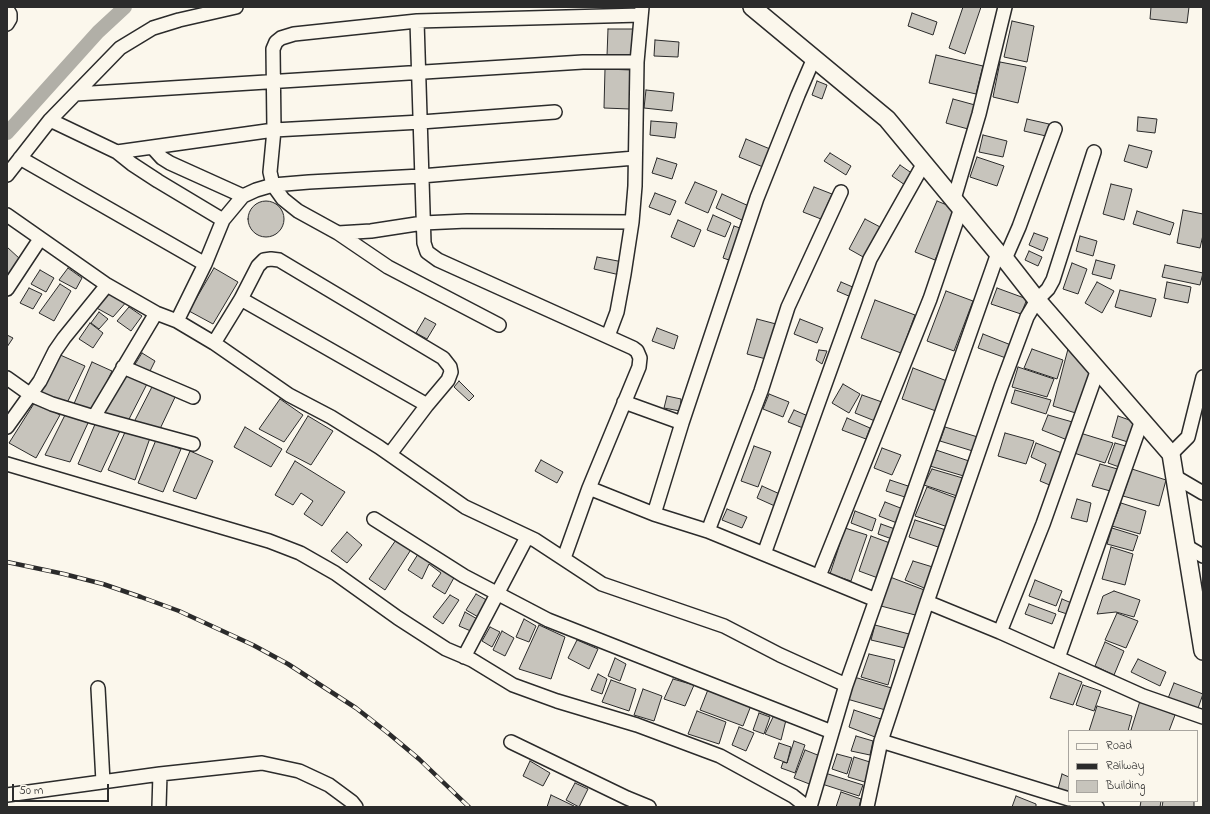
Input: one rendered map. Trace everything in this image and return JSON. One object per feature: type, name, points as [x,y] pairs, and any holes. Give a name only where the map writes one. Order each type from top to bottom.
[{"type":"main road","points":[[752,7],[887,119],[1037,300],[1171,454],[1203,651]]},
{"type":"street","points":[[7,175],[50,120],[120,48],[153,28],[179,20],[236,7]]},
{"type":"street","points":[[818,576],[930,299],[958,204],[1005,7]]},
{"type":"street","points":[[7,9],[10,14],[10,19],[7,24]]},
{"type":"street","points":[[499,325],[388,266],[338,233],[298,211],[283,199],[273,185],[270,172],[274,130],[273,49],[276,42],[281,38],[294,34],[417,21],[641,11],[637,62],[635,186],[632,222],[617,312],[608,336]]},
{"type":"street","points":[[417,21],[424,248],[438,260],[633,348],[637,351],[640,358],[639,367],[589,488],[564,558]]},
{"type":"street","points":[[654,514],[682,423],[758,198],[814,58]]},
{"type":"street","points":[[76,94],[583,62],[637,62]]},
{"type":"street","points":[[117,152],[274,130],[421,122],[555,112]]},
{"type":"street","points":[[50,120],[117,152],[158,181],[223,220]]},
{"type":"street","points":[[7,464],[269,541],[300,553],[335,573],[398,618],[446,649],[464,657],[513,685],[557,701],[637,725],[720,756],[793,796],[808,807],[846,685],[876,600],[1002,256],[1020,227],[1055,129]]},
{"type":"street","points":[[152,147],[162,158],[170,163],[243,196]]},
{"type":"street","points":[[867,807],[881,741],[1000,387],[1027,317],[1037,300],[1048,289],[1053,280],[1094,152]]},
{"type":"street","points":[[20,158],[204,264]]},
{"type":"street","points":[[177,321],[223,220],[243,196],[256,190],[273,185],[421,176],[635,158]]},
{"type":"street","points":[[764,554],[870,259],[924,163]]},
{"type":"street","points":[[708,531],[761,391],[788,307],[841,192]]},
{"type":"street","points":[[7,215],[107,285],[156,313],[177,321],[214,343],[289,395],[331,417],[390,454],[465,507],[527,536],[564,558],[602,584],[724,626],[780,655],[846,685]]},
{"type":"street","points":[[338,233],[371,231],[424,223],[467,221],[632,222]]},
{"type":"street","points":[[7,289],[40,239]]},
{"type":"street","points":[[214,343],[258,266],[264,260],[271,259],[279,260],[443,358],[448,362],[451,372],[448,380],[390,454]]},
{"type":"street","points":[[7,428],[40,381],[55,351],[64,338],[107,285]]},
{"type":"street","points":[[240,299],[427,405]]},
{"type":"street","points":[[94,417],[123,366],[156,313]]},
{"type":"street","points":[[123,366],[193,397]]},
{"type":"street","points":[[1000,632],[1043,524],[1098,369]]},
{"type":"street","points":[[1171,454],[1188,437],[1199,414],[1203,377]]},
{"type":"street","points":[[7,378],[31,394],[52,404],[193,444]]},
{"type":"street","points":[[624,402],[682,423]]},
{"type":"street","points":[[1058,658],[1142,420]]},
{"type":"street","points":[[1174,476],[1203,492]]},
{"type":"street","points":[[589,488],[654,514],[708,531],[876,600]]},
{"type":"street","points":[[374,519],[464,576],[548,620],[832,732]]},
{"type":"street","points":[[464,657],[527,536]]},
{"type":"street","points":[[1186,546],[1203,556]]},
{"type":"street","points":[[927,602],[1000,632],[1143,696],[1203,717]]},
{"type":"street","points":[[98,688],[103,782]]},
{"type":"street","points":[[881,741],[1068,799]]},
{"type":"street","points":[[511,742],[649,807]]},
{"type":"street","points":[[7,795],[160,774],[262,763],[299,771],[328,784],[352,802],[356,807]]},
{"type":"street","points":[[159,807],[160,774]]},
{"type":"street","points":[[1079,802],[1097,807]]},
{"type":"building","points":[[963,7],[981,7],[965,54],[949,48]]},
{"type":"building","points":[[1151,7],[1189,7],[1187,23],[1150,19]]},
{"type":"building","points":[[912,13],[937,22],[933,35],[908,26]]},
{"type":"building","points":[[1012,21],[1034,26],[1027,62],[1004,57]]},
{"type":"building","points":[[608,29],[634,29],[633,57],[607,56]]},
{"type":"building","points":[[655,40],[679,42],[678,57],[654,56]]},
{"type":"building","points":[[936,55],[983,66],[976,94],[929,83]]},
{"type":"building","points":[[1000,62],[1026,67],[1018,103],[993,97]]},
{"type":"building","points":[[605,69],[632,70],[630,109],[604,108]]},
{"type":"building","points":[[817,81],[827,85],[822,99],[812,95]]},
{"type":"building","points":[[646,90],[674,93],[672,111],[644,108]]},
{"type":"building","points":[[953,99],[975,105],[968,129],[946,123]]},
{"type":"building","points":[[1138,117],[1157,119],[1155,133],[1137,131]]},
{"type":"building","points":[[1027,119],[1049,124],[1046,136],[1024,131]]},
{"type":"building","points":[[651,121],[677,123],[675,138],[650,135]]},
{"type":"building","points":[[983,135],[1007,141],[1003,157],[979,152]]},
{"type":"building","points":[[746,139],[770,149],[763,167],[739,157]]},
{"type":"building","points":[[1129,145],[1152,151],[1147,168],[1124,161]]},
{"type":"building","points":[[830,153],[851,166],[846,175],[824,161]]},
{"type":"building","points":[[977,157],[1004,166],[997,186],[970,177]]},
{"type":"building","points":[[657,158],[677,164],[672,179],[652,173]]},
{"type":"building","points":[[900,165],[913,174],[905,185],[892,176]]},
{"type":"building","points":[[695,182],[717,191],[708,213],[685,203]]},
{"type":"building","points":[[1111,184],[1132,189],[1124,220],[1103,214]]},
{"type":"building","points":[[814,187],[832,194],[821,219],[803,212]]},
{"type":"building","points":[[655,193],[676,201],[670,215],[649,207]]},
{"type":"building","points":[[722,194],[751,207],[744,221],[716,208]]},
{"type":"building","points":[[269,201],[279,206],[283,212],[283,226],[279,232],[273,236],[263,237],[253,232],[249,226],[248,216],[253,206],[259,202]]},
{"type":"building","points":[[937,201],[957,209],[935,260],[915,252]]},
{"type":"building","points":[[1183,210],[1203,214],[1203,235],[1200,248],[1177,243]]},
{"type":"building","points":[[1137,211],[1174,223],[1170,235],[1133,224]]},
{"type":"building","points":[[713,215],[731,223],[725,237],[707,230]]},
{"type":"building","points":[[865,219],[882,228],[865,258],[849,249]]},
{"type":"building","points":[[678,220],[701,230],[694,247],[671,237]]},
{"type":"building","points":[[734,226],[743,229],[732,261],[723,258]]},
{"type":"building","points":[[1034,233],[1048,238],[1043,251],[1029,245]]},
{"type":"building","points":[[1080,236],[1097,241],[1093,256],[1076,251]]},
{"type":"building","points":[[7,247],[20,259],[8,276],[7,275]]},
{"type":"building","points":[[1029,251],[1042,257],[1038,266],[1025,260]]},
{"type":"building","points":[[597,257],[623,262],[620,275],[594,269]]},
{"type":"building","points":[[1096,260],[1115,265],[1111,279],[1092,274]]},
{"type":"building","points":[[1072,263],[1087,269],[1078,294],[1063,289]]},
{"type":"building","points":[[1165,265],[1203,273],[1200,285],[1162,277]]},
{"type":"building","points":[[68,268],[82,278],[76,289],[59,280]]},
{"type":"building","points":[[214,268],[238,282],[213,324],[189,311]]},
{"type":"building","points":[[40,270],[54,278],[46,292],[31,284]]},
{"type":"building","points":[[841,282],[855,288],[851,297],[837,291]]},
{"type":"building","points":[[1097,282],[1114,291],[1102,313],[1085,303]]},
{"type":"building","points":[[1167,282],[1191,287],[1188,303],[1164,298]]},
{"type":"building","points":[[60,284],[71,291],[54,321],[39,313]]},
{"type":"building","points":[[29,288],[42,294],[33,309],[20,303]]},
{"type":"building","points":[[997,288],[1027,299],[1021,314],[991,304]]},
{"type":"building","points":[[108,289],[128,300],[113,317],[93,306]]},
{"type":"building","points":[[1120,290],[1156,299],[1151,317],[1115,307]]},
{"type":"building","points":[[946,291],[973,301],[954,351],[927,341]]},
{"type":"building","points":[[875,300],[915,315],[901,353],[861,338]]},
{"type":"building","points":[[129,307],[142,316],[131,331],[117,321]]},
{"type":"building","points":[[99,312],[108,319],[99,329],[91,323]]},
{"type":"building","points":[[425,318],[436,324],[427,339],[416,333]]},
{"type":"building","points":[[757,319],[776,324],[766,359],[747,354]]},
{"type":"building","points":[[800,319],[823,328],[817,343],[794,334]]},
{"type":"building","points":[[90,323],[103,333],[93,348],[79,339]]},
{"type":"building","points":[[657,328],[678,336],[674,349],[652,341]]},
{"type":"building","points":[[983,334],[1011,345],[1006,358],[978,348]]},
{"type":"building","points":[[7,335],[13,338],[7,347]]},
{"type":"building","points":[[1032,349],[1063,360],[1057,379],[1024,368]]},
{"type":"building","points":[[1068,349],[1094,369],[1079,414],[1053,406]]},
{"type":"building","points":[[819,350],[827,351],[822,364],[816,360]]},
{"type":"building","points":[[142,353],[155,361],[149,373],[134,366]]},
{"type":"building","points":[[58,354],[85,366],[66,405],[39,394]]},
{"type":"building","points":[[92,362],[112,371],[92,413],[73,406]]},
{"type":"building","points":[[1018,367],[1054,379],[1047,397],[1012,387]]},
{"type":"building","points":[[913,368],[947,381],[936,411],[902,399]]},
{"type":"building","points":[[125,371],[148,382],[127,423],[99,415]]},
{"type":"building","points":[[459,381],[474,396],[469,401],[454,387]]},
{"type":"building","points":[[154,383],[177,393],[159,431],[133,424]]},
{"type":"building","points":[[843,384],[860,394],[849,413],[832,403]]},
{"type":"building","points":[[1015,390],[1051,400],[1046,414],[1011,403]]},
{"type":"building","points":[[769,394],[789,402],[783,417],[763,409]]},
{"type":"building","points":[[862,395],[882,402],[875,421],[855,413]]},
{"type":"building","points":[[667,396],[681,399],[680,411],[664,408]]},
{"type":"building","points":[[280,399],[303,415],[284,442],[259,429]]},
{"type":"building","points":[[35,402],[60,415],[36,458],[9,443]]},
{"type":"building","points":[[794,410],[808,416],[803,428],[788,422]]},
{"type":"building","points":[[66,413],[88,423],[70,462],[45,455]]},
{"type":"building","points":[[1048,415],[1076,423],[1070,441],[1042,430]]},
{"type":"building","points":[[308,416],[333,431],[311,465],[286,452]]},
{"type":"building","points":[[1118,416],[1138,423],[1131,443],[1112,437]]},
{"type":"building","points":[[847,418],[870,428],[866,439],[842,430]]},
{"type":"building","points":[[96,422],[120,431],[101,472],[78,464]]},
{"type":"building","points":[[245,427],[282,449],[271,467],[234,447]]},
{"type":"building","points":[[945,427],[981,438],[976,452],[940,441]]},
{"type":"building","points":[[126,430],[150,438],[135,480],[108,470]]},
{"type":"building","points":[[1005,433],[1034,441],[1026,464],[998,456]]},
{"type":"building","points":[[1080,433],[1113,443],[1105,463],[1074,453]]},
{"type":"building","points":[[156,440],[181,449],[163,492],[138,483]]},
{"type":"building","points":[[1036,443],[1062,453],[1052,486],[1040,481],[1046,464],[1031,457]]},
{"type":"building","points":[[1115,443],[1129,447],[1122,468],[1108,463]]},
{"type":"building","points":[[754,446],[771,452],[758,487],[741,481]]},
{"type":"building","points":[[882,448],[901,455],[892,475],[874,468]]},
{"type":"building","points":[[936,450],[972,462],[967,477],[930,466]]},
{"type":"building","points":[[190,451],[213,461],[196,499],[173,491]]},
{"type":"building","points":[[541,460],[563,472],[557,483],[535,471]]},
{"type":"building","points":[[295,461],[345,492],[322,526],[304,514],[313,501],[301,493],[293,505],[275,495]]},
{"type":"building","points":[[1100,464],[1121,470],[1114,492],[1092,486]]},
{"type":"building","points":[[932,469],[966,479],[960,497],[924,485]]},
{"type":"building","points":[[1132,469],[1166,480],[1159,506],[1123,496]]},
{"type":"building","points":[[890,480],[911,487],[908,498],[886,491]]},
{"type":"building","points":[[762,486],[782,495],[777,507],[757,498]]},
{"type":"building","points":[[927,487],[959,499],[948,527],[915,516]]},
{"type":"building","points":[[1077,499],[1091,503],[1087,522],[1071,518]]},
{"type":"building","points":[[885,502],[903,509],[897,523],[879,516]]},
{"type":"building","points":[[1121,503],[1146,511],[1140,534],[1112,526]]},
{"type":"building","points":[[727,509],[747,517],[742,528],[722,520]]},
{"type":"building","points":[[855,511],[876,519],[872,531],[851,523]]},
{"type":"building","points":[[915,520],[946,530],[941,548],[909,537]]},
{"type":"building","points":[[881,524],[895,529],[892,539],[878,534]]},
{"type":"building","points":[[845,528],[867,535],[851,581],[830,574]]},
{"type":"building","points":[[1112,528],[1138,536],[1133,551],[1107,544]]},
{"type":"building","points":[[347,532],[362,545],[347,563],[331,551]]},
{"type":"building","points":[[871,536],[890,543],[878,578],[859,571]]},
{"type":"building","points":[[398,537],[412,548],[385,590],[369,579]]},
{"type":"building","points":[[1111,547],[1133,554],[1125,585],[1102,579]]},
{"type":"building","points":[[420,551],[456,574],[445,594],[432,586],[441,573],[429,564],[422,579],[408,570]]},
{"type":"building","points":[[913,561],[936,568],[929,590],[905,580]]},
{"type":"building","points":[[890,577],[927,591],[919,616],[881,606]]},
{"type":"building","points":[[1035,580],[1062,591],[1056,606],[1029,596]]},
{"type":"building","points":[[1114,591],[1140,600],[1134,617],[1116,612],[1097,614],[1103,596]]},
{"type":"building","points":[[476,594],[490,602],[480,618],[466,610]]},
{"type":"building","points":[[450,595],[459,600],[443,624],[433,617]]},
{"type":"building","points":[[1062,599],[1074,604],[1070,615],[1058,611]]},
{"type":"building","points":[[1029,604],[1056,614],[1052,624],[1025,614]]},
{"type":"building","points":[[465,612],[479,620],[473,632],[459,626]]},
{"type":"building","points":[[1117,613],[1138,621],[1126,648],[1105,640]]},
{"type":"building","points":[[524,619],[536,626],[529,642],[516,637]]},
{"type":"building","points":[[539,625],[565,637],[551,679],[519,669]]},
{"type":"building","points":[[875,625],[909,634],[905,648],[871,640]]},
{"type":"building","points":[[490,627],[500,632],[492,647],[482,641]]},
{"type":"building","points":[[502,631],[514,638],[505,656],[493,650]]},
{"type":"building","points":[[577,640],[598,649],[589,669],[568,658]]},
{"type":"building","points":[[1105,642],[1124,651],[1114,675],[1095,666]]},
{"type":"building","points":[[869,654],[895,660],[888,685],[861,677]]},
{"type":"building","points":[[615,658],[626,664],[620,681],[608,676]]},
{"type":"building","points":[[1138,659],[1166,672],[1160,686],[1131,672]]},
{"type":"building","points":[[1059,673],[1082,682],[1073,705],[1050,698]]},
{"type":"building","points":[[598,674],[607,679],[602,694],[591,690]]},
{"type":"building","points":[[854,677],[895,689],[889,711],[847,699]]},
{"type":"building","points":[[673,679],[694,685],[685,706],[664,699]]},
{"type":"building","points":[[611,680],[636,689],[629,711],[602,702]]},
{"type":"building","points":[[1174,683],[1203,694],[1197,711],[1167,701]]},
{"type":"building","points":[[1083,685],[1101,691],[1094,711],[1076,705]]},
{"type":"building","points":[[709,687],[752,703],[743,726],[700,710]]},
{"type":"building","points":[[643,689],[662,696],[654,721],[634,715]]},
{"type":"building","points":[[1140,701],[1175,715],[1169,730],[1131,730]]},
{"type":"building","points":[[1097,706],[1132,716],[1128,730],[1089,730]]},
{"type":"building","points":[[854,710],[881,719],[875,737],[849,727]]},
{"type":"building","points":[[697,711],[726,722],[719,744],[688,734]]},
{"type":"building","points":[[759,713],[770,717],[764,734],[753,730]]},
{"type":"building","points":[[774,715],[786,720],[781,740],[765,734]]},
{"type":"building","points":[[739,727],[754,733],[746,751],[732,745]]},
{"type":"building","points":[[856,736],[873,741],[870,755],[851,751]]},
{"type":"building","points":[[794,741],[805,745],[795,773],[781,768],[783,762],[787,763]]},
{"type":"building","points":[[779,743],[791,747],[787,763],[774,758]]},
{"type":"building","points":[[805,750],[820,756],[812,785],[794,778]]},
{"type":"building","points":[[837,754],[852,758],[847,774],[832,769]]},
{"type":"building","points":[[854,757],[873,763],[868,783],[848,777]]},
{"type":"building","points":[[530,761],[550,773],[543,786],[523,776]]},
{"type":"building","points":[[825,773],[863,785],[859,796],[822,784]]},
{"type":"building","points":[[1062,774],[1068,777],[1068,797],[1057,793]]},
{"type":"building","points":[[575,783],[588,789],[579,807],[566,800]]},
{"type":"building","points":[[841,792],[861,799],[859,807],[836,807]]},
{"type":"building","points":[[551,795],[574,806],[574,807],[547,807]]},
{"type":"building","points":[[1016,796],[1036,804],[1036,807],[1012,807]]},
{"type":"building","points":[[1141,802],[1161,802],[1160,807],[1140,807]]},
{"type":"building","points":[[1163,802],[1194,802],[1194,807],[1162,807]]},
{"type":"waterway","points":[[7,133],[98,32],[125,7]]},
{"type":"railway","points":[[7,562],[103,584],[179,611],[253,645],[288,664],[356,708],[419,759],[469,807]]}]
